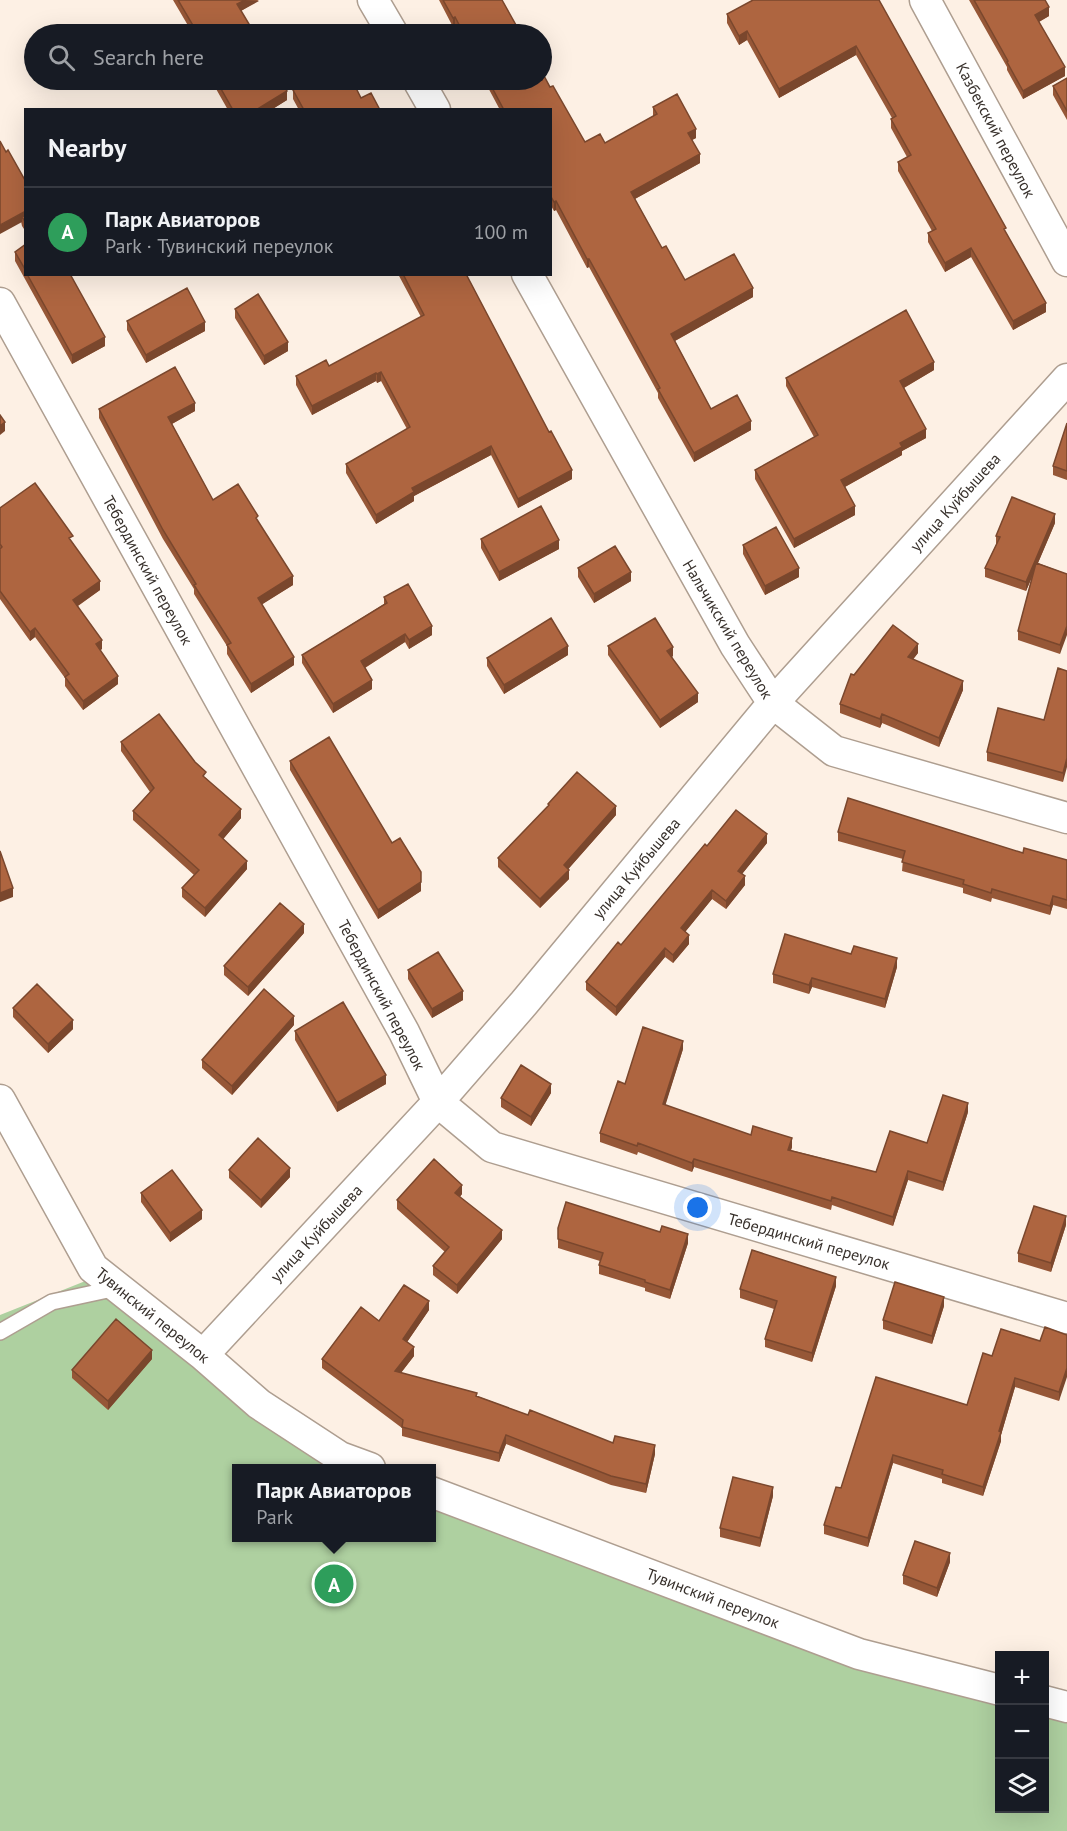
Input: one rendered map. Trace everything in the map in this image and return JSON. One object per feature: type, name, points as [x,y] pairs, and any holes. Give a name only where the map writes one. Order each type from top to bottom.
[{"type":"street","points":[[373,0],[387,24]]},
{"type":"street","name":"Казбекский переулок","points":[[925,0],[1067,261]]},
{"type":"street","points":[[424,90],[434,108]]},
{"type":"street","name":"Нальчикский переулок","points":[[528,276],[735,645],[773,704],[834,751],[1067,818]]},
{"type":"street","name":"Тебердинский переулок","points":[[0,303],[404,1032],[438,1102],[492,1148],[1067,1318]]},
{"type":"street","name":"улица Куйбышева","points":[[203,1355],[438,1102],[773,704],[1067,379]]},
{"type":"street","name":"Тувинский переулок","points":[[0,1100],[93,1268],[203,1355],[259,1404],[340,1457],[359,1464]]},
{"type":"street","name":"Тувинский переулок","points":[[436,1494],[859,1654],[995,1689]]},
{"type":"street","points":[[1049,1702],[1067,1707]]},
{"type":"lane","points":[[0,1332],[52,1302],[117,1288]]},
{"type":"green space","points":[[93,1278],[332,1464],[232,1464],[232,1542],[436,1542],[436,1503],[995,1697],[995,1813],[1049,1813],[1049,1711],[1067,1716],[1067,1831],[0,1831],[0,1315]]},
{"type":"building","points":[[178,0],[245,0],[237,4],[249,24],[192,24]]},
{"type":"building","points":[[443,0],[502,0],[515,24],[459,24],[455,17],[453,18]]},
{"type":"building","points":[[753,0],[879,0],[1046,303],[1013,321],[971,248],[945,263],[928,233],[936,229],[898,162],[911,155],[891,119],[896,116],[856,46],[779,89],[747,31],[739,36],[727,14]]},
{"type":"building","points":[[974,0],[1045,0],[1049,7],[1035,15],[1065,67],[1023,91]]},
{"type":"building","points":[[1067,78],[1067,111],[1053,86]]},
{"type":"building","points":[[553,86],[585,142],[600,134],[605,143],[657,114],[653,107],[677,94],[696,129],[688,133],[700,154],[631,192],[662,248],[666,246],[685,280],[734,254],[753,288],[671,334],[711,409],[737,395],[751,421],[694,453],[589,259],[556,201],[554,202],[552,198],[552,108],[503,108],[493,90],[552,90]]},
{"type":"building","points":[[222,90],[287,91],[259,108],[232,108]]},
{"type":"building","points":[[293,90],[357,90],[361,98],[371,93],[379,108],[303,108]]},
{"type":"building","points":[[0,141],[6,152],[8,150],[24,178],[24,212],[0,225]]},
{"type":"building","points":[[24,245],[24,268],[15,252]]},
{"type":"building","points":[[28,276],[71,276],[105,337],[72,355]]},
{"type":"building","points":[[404,276],[467,276],[549,432],[551,431],[572,470],[518,499],[491,446],[412,488],[414,492],[376,515],[346,464],[410,427],[381,372],[312,406],[296,376],[326,360],[329,366],[424,315]]},
{"type":"building","points":[[187,288],[205,322],[146,355],[127,321]]},
{"type":"building","points":[[258,294],[288,342],[264,356],[235,309]]},
{"type":"building","points":[[906,310],[934,362],[900,381],[926,429],[900,443],[902,447],[841,480],[855,506],[794,539],[755,470],[818,435],[786,378]]},
{"type":"building","points":[[175,367],[195,403],[168,417],[213,500],[238,484],[258,516],[256,518],[293,576],[258,598],[294,657],[251,684],[227,645],[231,643],[163,530],[99,409]]},
{"type":"building","points":[[0,415],[5,422],[0,426]]},
{"type":"building","points":[[1067,423],[1067,471],[1053,466]]},
{"type":"building","points":[[35,483],[73,536],[69,538],[100,581],[73,600],[102,640],[96,644],[118,676],[83,701],[65,677],[69,674],[35,628],[30,632],[0,591],[0,549],[2,547],[0,544],[0,508]]},
{"type":"building","points":[[1012,497],[1055,514],[1026,582],[985,568],[1000,537],[996,536]]},
{"type":"building","points":[[541,506],[559,540],[499,572],[481,539]]},
{"type":"building","points":[[776,527],[799,568],[765,586],[743,545]]},
{"type":"building","points":[[615,546],[631,572],[594,594],[578,568]]},
{"type":"building","points":[[1036,563],[1067,574],[1067,626],[1060,645],[1018,631]]},
{"type":"building","points":[[408,584],[432,626],[409,640],[405,634],[361,661],[372,680],[333,704],[302,655],[387,603],[384,597]]},
{"type":"building","points":[[551,618],[568,646],[504,685],[487,658]]},
{"type":"building","points":[[655,618],[673,647],[667,651],[698,693],[660,720],[608,646]]},
{"type":"building","points":[[893,625],[918,644],[908,657],[963,681],[939,738],[882,714],[880,719],[840,704],[851,674],[854,675]]},
{"type":"building","points":[[1058,668],[1067,671],[1067,758],[1063,773],[987,752],[998,708],[1044,720]]},
{"type":"building","points":[[159,714],[195,762],[206,772],[203,776],[241,809],[219,835],[247,861],[205,908],[182,888],[199,870],[133,811],[154,788],[121,742]]},
{"type":"building","points":[[329,737],[392,843],[400,838],[421,872],[421,882],[378,910],[290,761]]},
{"type":"building","points":[[577,772],[616,806],[564,865],[569,870],[540,899],[498,858]]},
{"type":"building","points":[[848,798],[1023,853],[1024,848],[1067,860],[1067,900],[1053,896],[1050,906],[992,889],[991,893],[963,884],[964,880],[902,862],[905,851],[838,832]]},
{"type":"building","points":[[736,810],[767,834],[738,871],[745,876],[726,901],[712,890],[681,928],[689,935],[673,955],[665,948],[616,1007],[586,982],[618,942],[621,945]]},
{"type":"building","points":[[0,851],[13,888],[0,893]]},
{"type":"building","points":[[280,903],[304,924],[248,987],[224,966]]},
{"type":"building","points":[[785,934],[851,954],[854,946],[897,958],[885,999],[812,978],[809,985],[773,974]]},
{"type":"building","points":[[438,952],[463,991],[432,1009],[408,970]]},
{"type":"building","points":[[37,984],[73,1020],[48,1044],[13,1008]]},
{"type":"building","points":[[264,989],[294,1016],[232,1086],[202,1060]]},
{"type":"building","points":[[343,1002],[386,1075],[337,1103],[295,1031]]},
{"type":"building","points":[[643,1027],[683,1041],[663,1104],[751,1135],[753,1126],[792,1138],[788,1150],[876,1172],[890,1131],[927,1143],[943,1095],[968,1103],[943,1182],[908,1171],[893,1217],[832,1197],[831,1201],[694,1159],[692,1163],[638,1143],[637,1146],[600,1133],[618,1081],[625,1084]]},
{"type":"building","points":[[521,1065],[551,1084],[531,1117],[501,1098]]},
{"type":"building","points":[[258,1138],[290,1168],[261,1200],[229,1170]]},
{"type":"building","points":[[434,1159],[462,1185],[455,1193],[502,1230],[457,1285],[433,1266],[449,1247],[397,1200]]},
{"type":"building","points":[[172,1170],[202,1210],[170,1233],[141,1193]]},
{"type":"building","points":[[566,1202],[660,1232],[662,1226],[688,1234],[670,1290],[599,1265],[603,1253],[558,1239],[558,1228]]},
{"type":"building","points":[[1034,1206],[1066,1216],[1051,1263],[1018,1253]]},
{"type":"building","points":[[752,1250],[836,1277],[812,1353],[765,1339],[777,1301],[740,1289]]},
{"type":"building","points":[[895,1282],[944,1297],[932,1336],[883,1320]]},
{"type":"building","points":[[404,1285],[429,1301],[403,1339],[414,1347],[395,1371],[477,1393],[476,1396],[528,1415],[530,1410],[613,1443],[615,1436],[655,1445],[646,1484],[611,1476],[506,1435],[499,1453],[402,1427],[403,1420],[322,1359],[361,1307],[379,1321]]},
{"type":"building","points":[[116,1319],[152,1350],[108,1401],[72,1370]]},
{"type":"building","points":[[1045,1327],[1067,1335],[1067,1368],[1059,1392],[1015,1378],[983,1487],[942,1474],[943,1470],[893,1455],[868,1538],[824,1525],[836,1487],[841,1488],[876,1377],[967,1405],[983,1353],[992,1356],[1001,1329],[1040,1341]]},
{"type":"building","points":[[733,1477],[773,1487],[760,1538],[720,1528]]},
{"type":"building","points":[[915,1541],[950,1553],[937,1588],[903,1575]]},
{"type":"place","name":"Парк Авиаторов","points":[[334,1584]]}]
